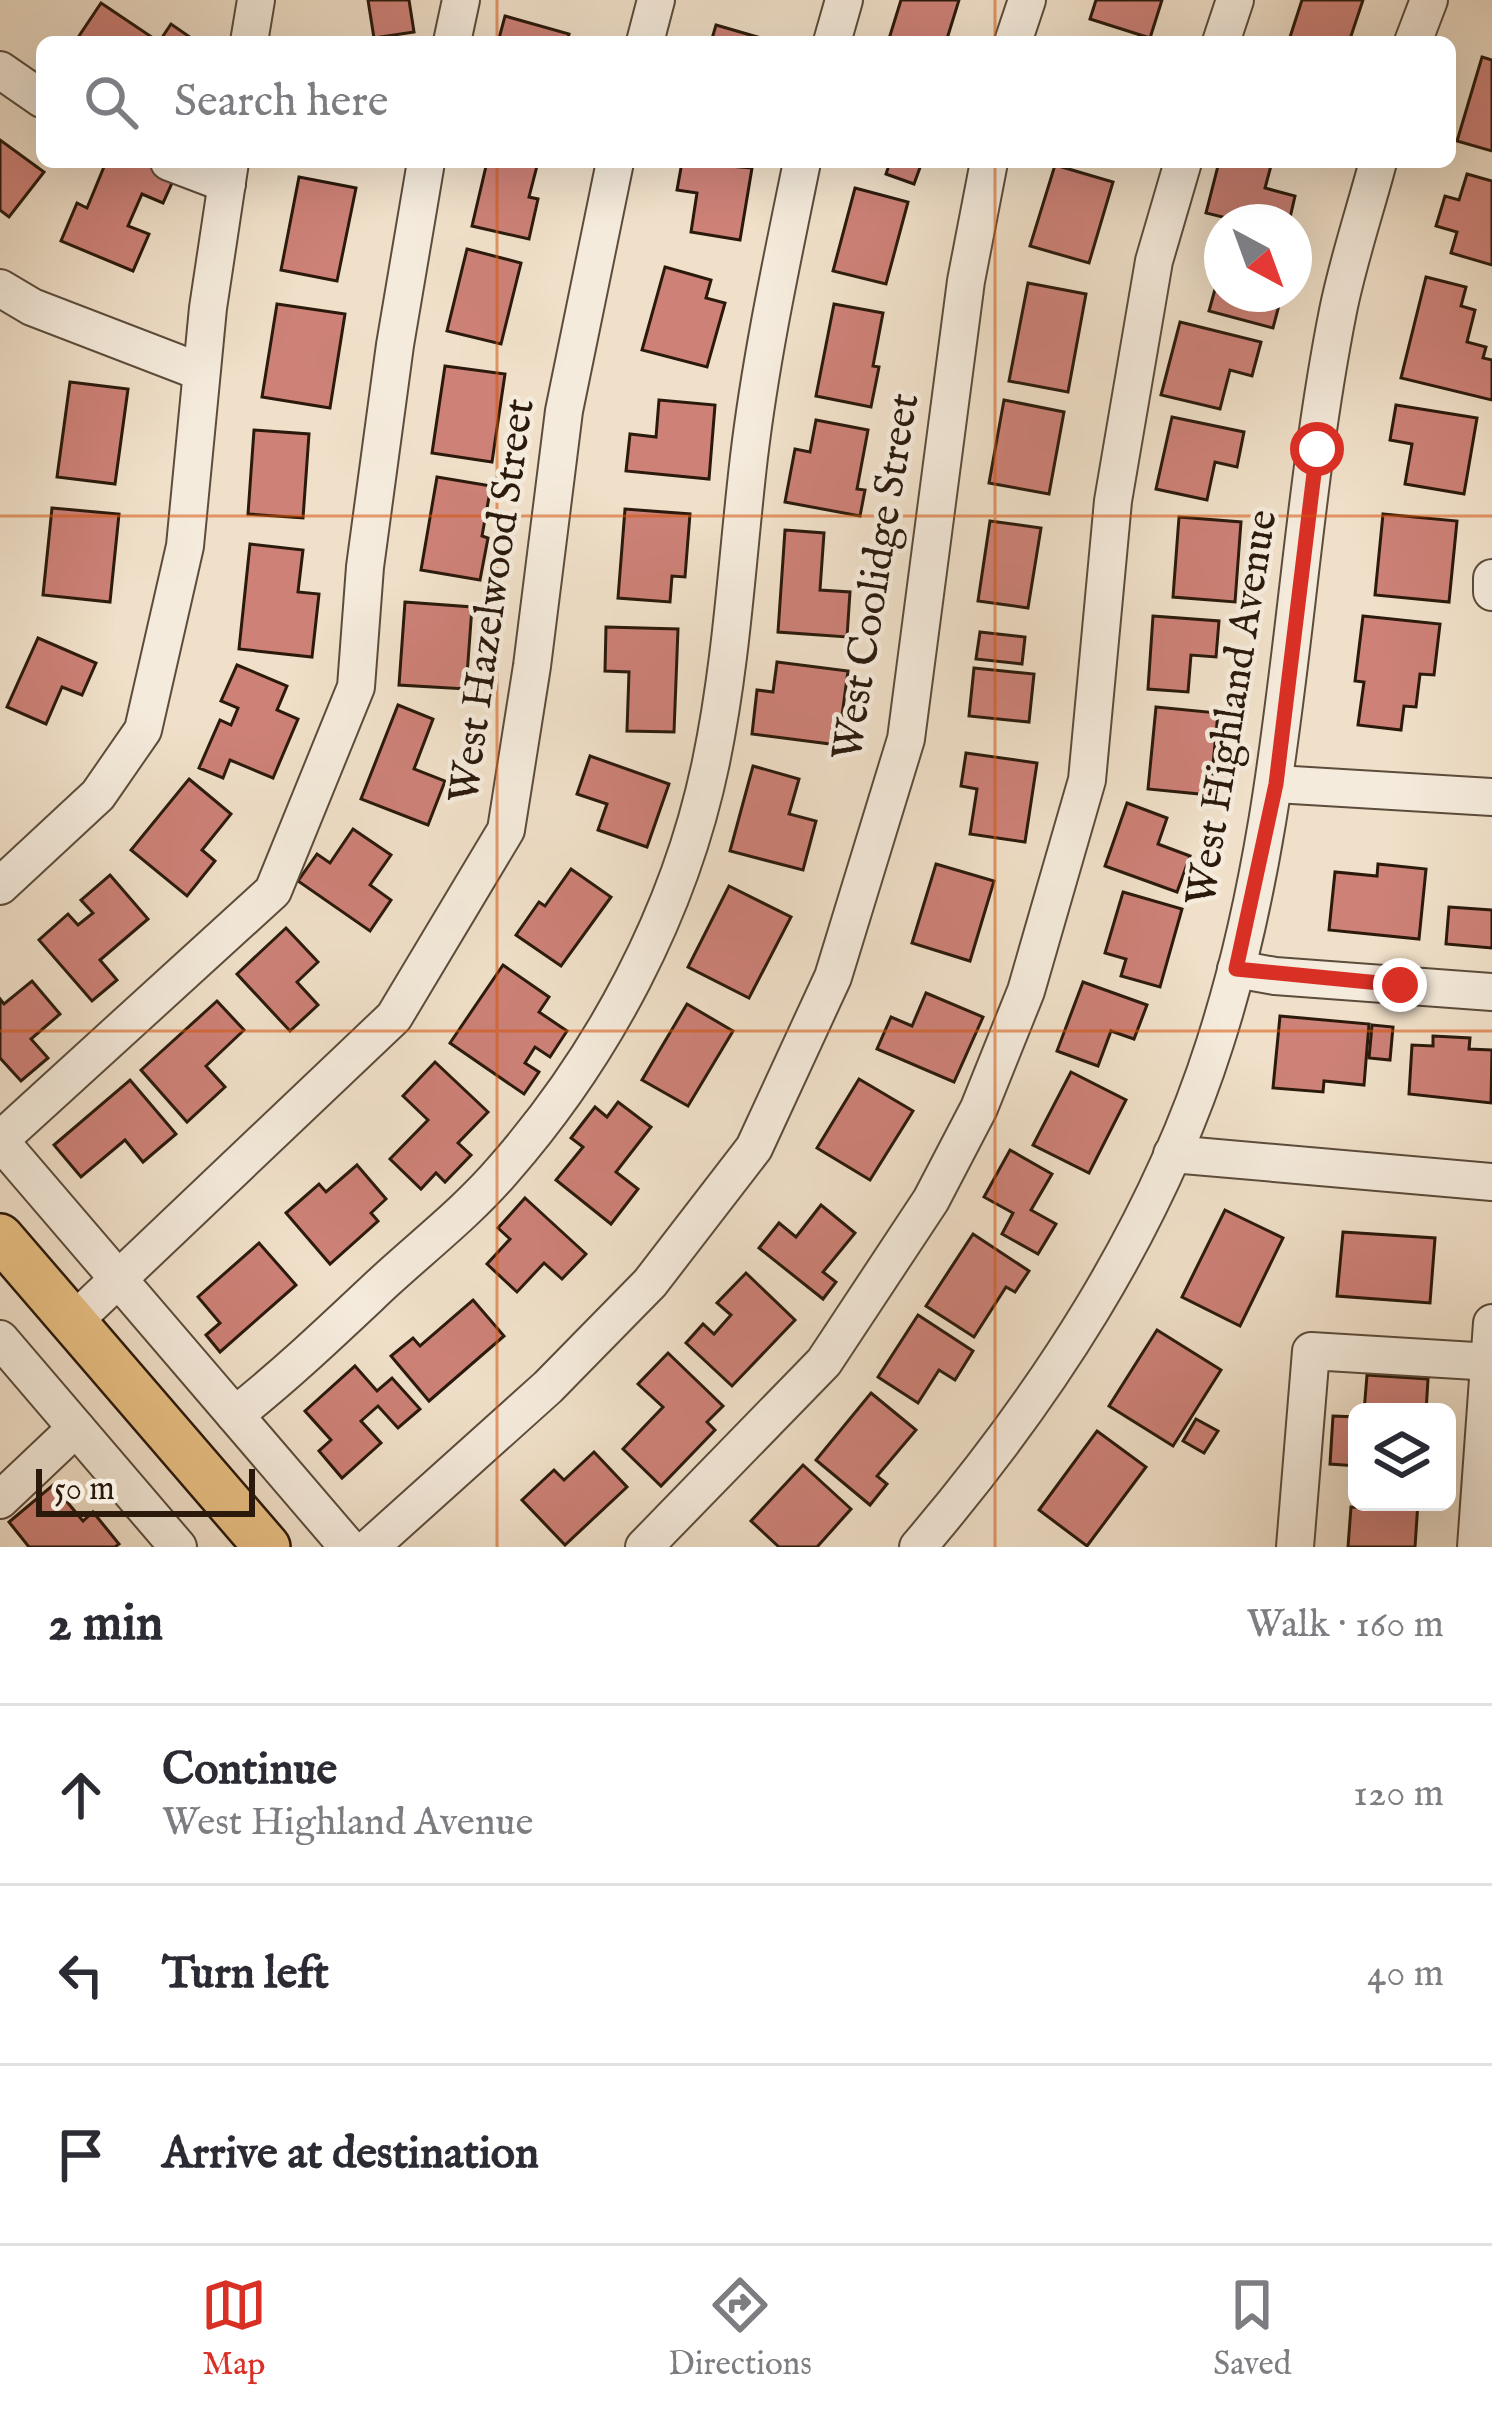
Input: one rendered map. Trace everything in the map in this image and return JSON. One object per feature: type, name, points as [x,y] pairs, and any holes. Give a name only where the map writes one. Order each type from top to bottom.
[{"type":"main road","points":[[0,1237],[267,1547]]},
{"type":"street","points":[[250,36],[256,0]]},
{"type":"street","points":[[453,36],[461,0]]},
{"type":"street","points":[[647,36],[656,0]]},
{"type":"street","points":[[834,36],[844,0]]},
{"type":"street","points":[[1015,36],[1027,0]]},
{"type":"street","points":[[1222,36],[1235,0]]},
{"type":"street","points":[[1415,36],[1429,0]]},
{"type":"street","points":[[0,70],[36,95]]},
{"type":"street","points":[[348,1547],[0,1141],[273,891],[356,687],[365,567],[425,168]]},
{"type":"street","name":"West Hazelwood Street","points":[[73,1322],[394,1017],[506,830],[564,411],[614,168]]},
{"type":"street","points":[[236,1415],[282,1378],[501,1172],[579,1073],[638,969],[683,862],[711,764],[735,616],[770,318],[801,168]]},
{"type":"street","name":"West Coolidge Street","points":[[370,1547],[548,1387],[650,1283],[754,1148],[833,977],[906,739],[966,281],[988,168]]},
{"type":"street","points":[[644,1547],[824,1363],[932,1200],[979,1108],[1026,991],[1087,780],[1102,658],[1113,501],[1154,261],[1181,168]]},
{"type":"street","name":"West Highland Avenue","points":[[918,1547],[975,1480],[1070,1349],[1105,1290],[1172,1154],[1215,1046],[1276,784],[1339,309],[1376,168]]},
{"type":"street","points":[[0,886],[98,795],[143,730],[185,546],[201,372],[229,173]]},
{"type":"street","points":[[0,288],[51,315],[201,372]]},
{"type":"street","points":[[1492,578],[1492,592]]},
{"type":"street","points":[[1276,784],[1492,797]]},
{"type":"street","points":[[1236,969],[1492,992]]},
{"type":"street","points":[[1172,1154],[1492,1182]]},
{"type":"street","points":[[1481,1544],[1492,1323]]},
{"type":"street","points":[[0,1339],[178,1547]]},
{"type":"street","points":[[1295,1547],[1311,1351],[1491,1362]]},
{"type":"street","points":[[0,1500],[76,1428]]},
{"type":"building","points":[[368,0],[409,0],[414,32],[374,36]]},
{"type":"building","points":[[901,0],[959,0],[948,36],[890,36]]},
{"type":"building","points":[[1096,0],[1162,0],[1151,36],[1090,19]]},
{"type":"building","points":[[1302,0],[1363,0],[1351,36],[1290,36]]},
{"type":"building","points":[[101,3],[150,36],[79,36]]},
{"type":"building","points":[[505,16],[569,34],[568,36],[500,36]]},
{"type":"building","points":[[171,24],[188,36],[163,36]]},
{"type":"building","points":[[716,25],[754,36],[713,36]]},
{"type":"building","points":[[1482,57],[1492,60],[1492,151],[1457,141]]},
{"type":"building","points":[[0,140],[44,172],[9,217],[0,210]]},
{"type":"building","points":[[104,168],[162,168],[176,174],[163,203],[142,194],[128,226],[149,234],[133,271],[61,241],[77,203],[87,208]]},
{"type":"building","points":[[486,168],[536,168],[529,197],[538,199],[529,239],[472,226]]},
{"type":"building","points":[[681,168],[752,168],[740,240],[691,232],[697,193],[677,190]]},
{"type":"building","points":[[888,168],[920,168],[914,184],[886,174]]},
{"type":"building","points":[[1054,168],[1113,182],[1089,263],[1030,246]]},
{"type":"building","points":[[1217,168],[1270,168],[1265,188],[1295,196],[1293,204],[1208,204]]},
{"type":"building","points":[[1467,174],[1492,181],[1492,265],[1451,253],[1457,232],[1436,226],[1445,196],[1459,200]]},
{"type":"building","points":[[299,177],[356,188],[337,281],[281,270]]},
{"type":"building","points":[[855,188],[908,202],[886,284],[833,271]]},
{"type":"building","points":[[467,249],[521,263],[501,344],[447,331]]},
{"type":"building","points":[[665,267],[711,280],[706,298],[725,303],[707,367],[642,350]]},
{"type":"building","points":[[1426,277],[1466,287],[1461,306],[1475,310],[1467,342],[1486,347],[1483,358],[1492,360],[1492,400],[1401,378]]},
{"type":"building","points":[[1028,283],[1086,294],[1068,392],[1009,381]]},
{"type":"building","points":[[277,304],[345,314],[330,408],[262,397]]},
{"type":"building","points":[[834,304],[883,313],[871,407],[816,396]]},
{"type":"building","points":[[1213,312],[1277,312],[1273,328]]},
{"type":"building","points":[[1180,322],[1261,342],[1252,376],[1230,370],[1220,409],[1161,395]]},
{"type":"building","points":[[445,366],[505,374],[492,462],[432,453]]},
{"type":"building","points":[[70,382],[128,389],[115,484],[57,477]]},
{"type":"building","points":[[659,400],[715,405],[709,479],[626,471],[630,434],[656,437]]},
{"type":"building","points":[[1004,400],[1064,412],[1049,494],[989,483]]},
{"type":"building","points":[[1396,405],[1477,418],[1464,494],[1405,484],[1412,444],[1390,440]]},
{"type":"building","points":[[1172,417],[1244,432],[1237,467],[1215,462],[1207,500],[1156,489]]},
{"type":"building","points":[[816,420],[868,430],[857,489],[865,490],[860,516],[785,502],[795,449],[810,452]]},
{"type":"building","points":[[254,430],[309,434],[303,518],[248,514]]},
{"type":"building","points":[[437,477],[491,486],[480,580],[421,570]]},
{"type":"building","points":[[52,508],[119,514],[110,602],[43,595]]},
{"type":"building","points":[[625,509],[690,514],[685,577],[672,576],[670,602],[618,598]]},
{"type":"building","points":[[1383,514],[1457,521],[1449,602],[1375,595]]},
{"type":"building","points":[[1179,517],[1241,522],[1235,602],[1173,597]]},
{"type":"building","points":[[990,521],[1041,528],[1028,608],[978,601]]},
{"type":"building","points":[[785,530],[824,533],[820,590],[850,592],[847,637],[778,632]]},
{"type":"building","points":[[250,544],[303,550],[298,592],[319,594],[312,657],[239,649]]},
{"type":"building","points":[[405,602],[472,607],[466,689],[399,685]]},
{"type":"building","points":[[1153,616],[1219,621],[1216,657],[1191,655],[1188,692],[1148,689]]},
{"type":"building","points":[[1363,616],[1440,624],[1434,675],[1420,674],[1416,707],[1404,706],[1401,730],[1358,725],[1364,682],[1355,681]]},
{"type":"building","points":[[606,627],[678,629],[674,732],[627,731],[629,672],[605,671]]},
{"type":"building","points":[[980,632],[1025,637],[1022,664],[976,659]]},
{"type":"building","points":[[38,638],[96,663],[82,695],[62,687],[46,724],[7,707]]},
{"type":"building","points":[[777,662],[848,671],[838,745],[752,734],[757,690],[773,692]]},
{"type":"building","points":[[237,665],[287,686],[277,710],[298,719],[273,778],[230,760],[223,778],[199,768],[220,720],[231,725],[238,708],[221,701]]},
{"type":"building","points":[[974,668],[1034,674],[1029,722],[969,716]]},
{"type":"building","points":[[398,705],[433,719],[414,769],[445,781],[428,825],[361,799]]},
{"type":"building","points":[[1156,707],[1218,713],[1210,795],[1148,789]]},
{"type":"building","points":[[966,753],[1037,763],[1025,842],[970,834],[977,789],[961,786]]},
{"type":"building","points":[[590,756],[669,784],[647,847],[598,830],[607,804],[577,794]]},
{"type":"building","points":[[753,766],[799,779],[789,814],[816,821],[803,870],[730,851]]},
{"type":"building","points":[[189,779],[231,814],[202,850],[215,861],[187,896],[131,850]]},
{"type":"building","points":[[1127,803],[1167,818],[1158,844],[1190,856],[1177,892],[1105,866]]},
{"type":"building","points":[[353,829],[391,855],[370,885],[391,900],[370,931],[298,881],[317,854],[330,863]]},
{"type":"building","points":[[936,864],[994,881],[970,961],[912,943]]},
{"type":"building","points":[[1378,864],[1426,869],[1419,939],[1329,930],[1335,872],[1377,876]]},
{"type":"building","points":[[571,869],[611,897],[561,966],[516,935],[539,902],[545,906]]},
{"type":"building","points":[[110,875],[148,919],[100,960],[117,980],[92,1001],[39,940],[68,914],[78,925],[93,913],[81,900]]},
{"type":"building","points":[[729,886],[791,917],[749,998],[688,967]]},
{"type":"building","points":[[1123,892],[1182,909],[1160,987],[1121,976],[1126,959],[1105,953]]},
{"type":"building","points":[[1449,907],[1492,910],[1492,948],[1446,944]]},
{"type":"building","points":[[286,928],[318,962],[297,982],[318,1005],[290,1031],[237,974]]},
{"type":"building","points":[[503,965],[549,997],[539,1012],[567,1031],[550,1057],[535,1047],[525,1063],[539,1072],[524,1094],[450,1043]]},
{"type":"building","points":[[32,981],[60,1014],[31,1039],[48,1058],[21,1081],[0,1058],[0,999],[4,1004]]},
{"type":"building","points":[[1083,982],[1147,1005],[1134,1039],[1111,1031],[1098,1066],[1057,1051]]},
{"type":"building","points":[[926,993],[983,1017],[954,1082],[877,1049],[891,1017],[912,1026]]},
{"type":"building","points":[[217,1001],[244,1030],[206,1066],[225,1087],[187,1122],[141,1070]]},
{"type":"building","points":[[687,1004],[733,1031],[688,1106],[642,1080]]},
{"type":"building","points":[[1280,1016],[1369,1024],[1364,1085],[1324,1081],[1323,1092],[1273,1088]]},
{"type":"building","points":[[1372,1025],[1393,1027],[1390,1060],[1369,1058]]},
{"type":"building","points":[[1433,1036],[1470,1038],[1469,1049],[1492,1050],[1491,1103],[1409,1094],[1412,1045],[1433,1046]]},
{"type":"building","points":[[435,1062],[488,1112],[458,1143],[471,1155],[445,1182],[436,1173],[421,1189],[390,1159],[428,1120],[403,1096]]},
{"type":"building","points":[[1071,1072],[1126,1100],[1089,1173],[1033,1145]]},
{"type":"building","points":[[859,1079],[913,1111],[870,1180],[817,1148]]},
{"type":"building","points":[[130,1080],[176,1134],[143,1162],[125,1140],[81,1177],[54,1145]]},
{"type":"building","points":[[618,1102],[651,1127],[616,1172],[638,1189],[611,1224],[556,1180],[583,1147],[571,1138],[595,1107],[607,1117]]},
{"type":"building","points":[[1010,1150],[1052,1174],[1031,1210],[1056,1224],[1038,1254],[1002,1234],[1013,1213],[984,1197]]},
{"type":"building","points":[[357,1165],[386,1199],[371,1213],[378,1221],[330,1264],[286,1213],[319,1184],[326,1192]]},
{"type":"building","points":[[525,1198],[586,1254],[562,1279],[544,1263],[517,1292],[487,1264],[510,1239],[498,1228]]},
{"type":"building","points":[[821,1205],[855,1233],[823,1272],[836,1282],[823,1299],[759,1248],[779,1223],[796,1237]]},
{"type":"building","points":[[1225,1210],[1283,1238],[1240,1326],[1182,1297]]},
{"type":"building","points":[[1343,1232],[1435,1238],[1430,1303],[1337,1296]]},
{"type":"building","points":[[973,1234],[1029,1271],[1015,1292],[1006,1287],[974,1337],[926,1306]]},
{"type":"building","points":[[259,1243],[296,1285],[220,1352],[206,1335],[220,1323],[198,1297]]},
{"type":"building","points":[[746,1273],[795,1320],[732,1386],[686,1343],[703,1324],[714,1334],[731,1315],[717,1303]]},
{"type":"building","points":[[473,1300],[504,1336],[429,1401],[391,1356],[413,1338],[420,1346]]},
{"type":"building","points":[[918,1315],[973,1351],[955,1380],[939,1370],[918,1403],[878,1377]]},
{"type":"building","points":[[1157,1330],[1221,1370],[1173,1446],[1109,1406]]},
{"type":"building","points":[[668,1353],[723,1406],[707,1422],[715,1430],[661,1486],[623,1449],[663,1407],[638,1384]]},
{"type":"building","points":[[355,1366],[377,1391],[392,1378],[420,1409],[398,1428],[378,1406],[361,1421],[381,1443],[342,1478],[319,1451],[331,1440],[305,1411]]},
{"type":"building","points":[[1367,1375],[1428,1379],[1427,1403],[1365,1403]]},
{"type":"building","points":[[871,1393],[916,1430],[877,1476],[887,1484],[870,1505],[816,1460]]},
{"type":"building","points":[[1333,1416],[1348,1417],[1348,1465],[1330,1464]]},
{"type":"building","points":[[1196,1419],[1218,1431],[1204,1453],[1183,1441]]},
{"type":"building","points":[[1097,1431],[1146,1467],[1087,1546],[1039,1510]]},
{"type":"building","points":[[594,1452],[627,1487],[565,1545],[522,1500],[554,1470],[564,1480]]},
{"type":"building","points":[[803,1465],[851,1509],[817,1547],[779,1547],[751,1521]]},
{"type":"building","points":[[53,1485],[83,1521],[93,1512],[119,1544],[29,1547],[9,1522]]},
{"type":"building","points":[[1351,1511],[1417,1511],[1415,1547],[1348,1547]]},
{"type":"route","points":[[1317,449],[1276,784],[1236,969],[1400,985]]}]
